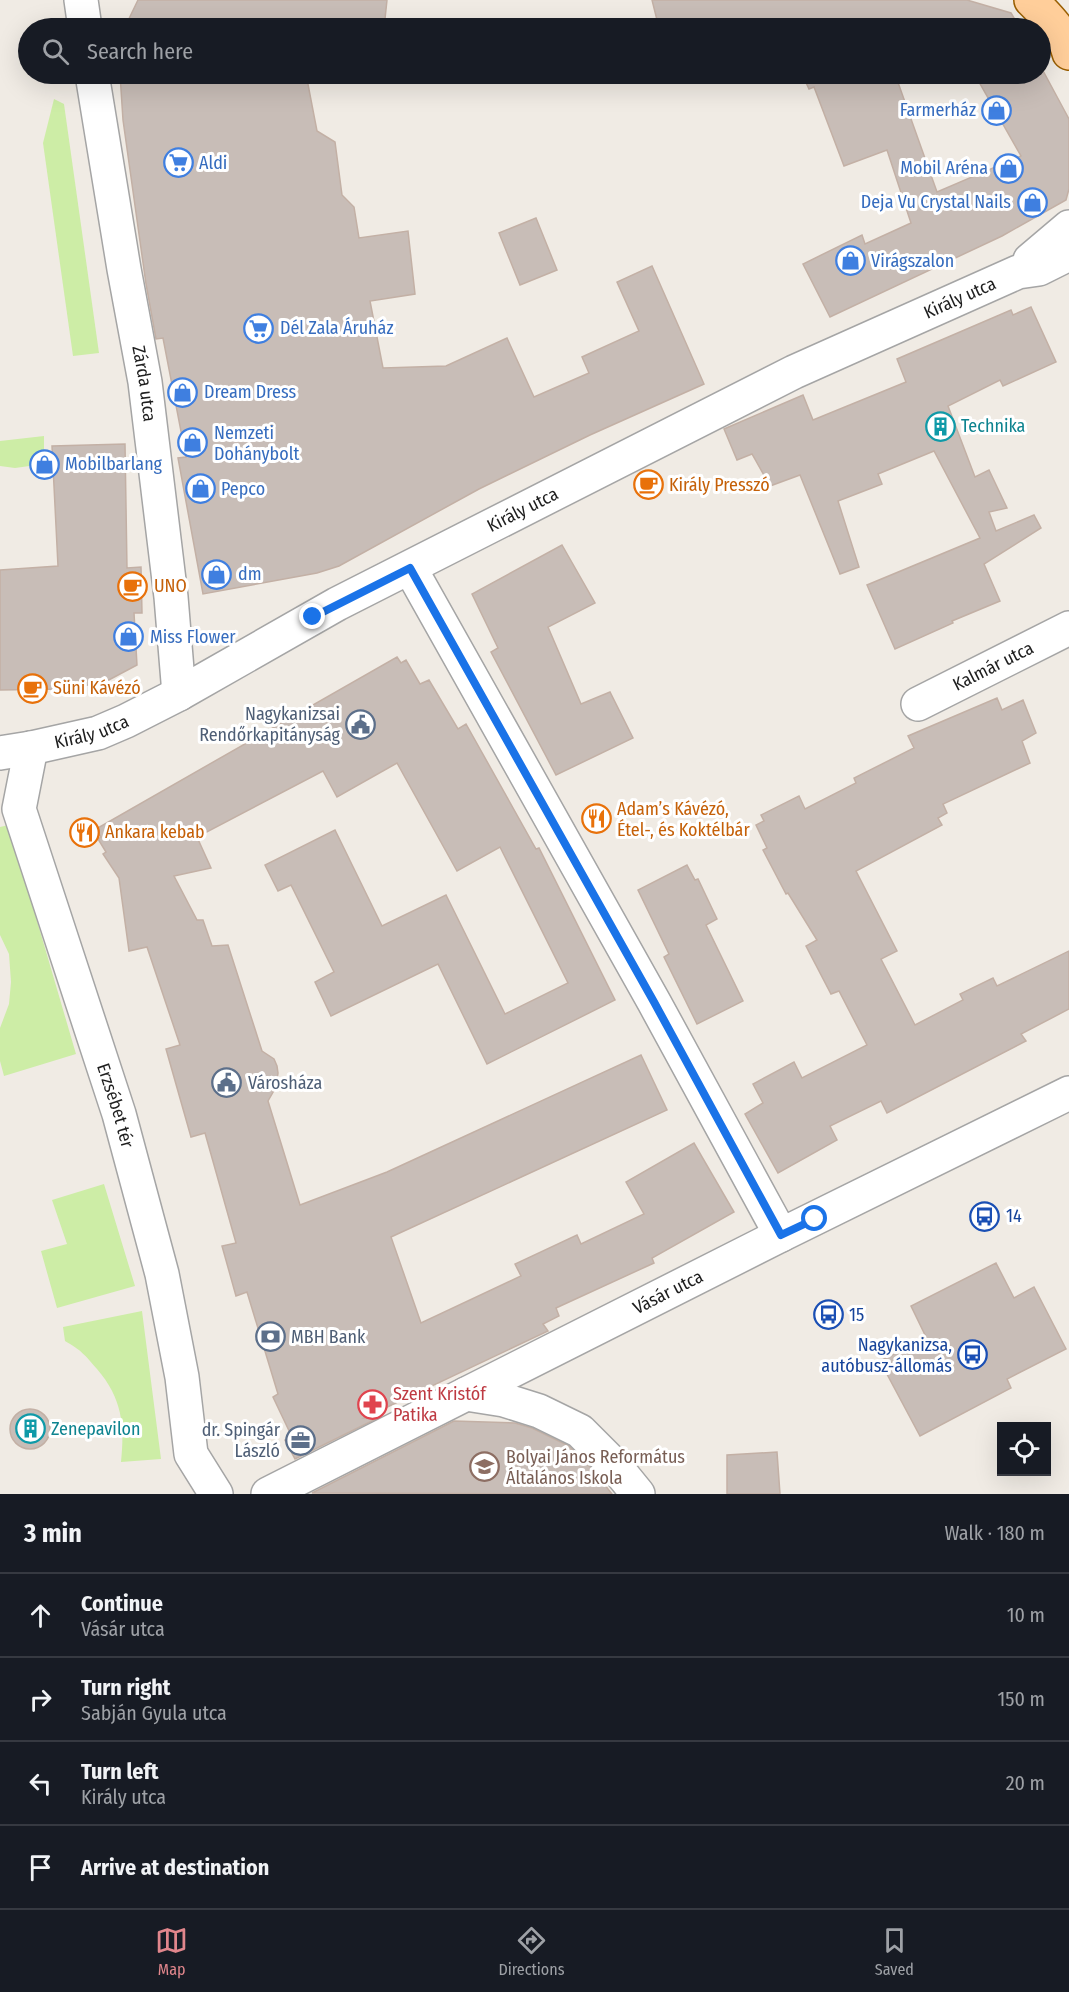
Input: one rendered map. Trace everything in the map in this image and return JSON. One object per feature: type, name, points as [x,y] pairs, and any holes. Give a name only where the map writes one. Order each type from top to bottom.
[{"type":"main road","points":[[1031,0],[1048,18]]},
{"type":"main road","points":[[1051,22],[1068,48]]},
{"type":"street","points":[[81,0],[84,18]]},
{"type":"street","name":"Zárda utca","points":[[94,84],[145,382],[171,597],[179,694]]},
{"type":"street","name":"Király utca","points":[[1018,272],[1069,227]]},
{"type":"street","name":"Király utca","points":[[15,750],[98,733],[179,694],[337,604],[794,372],[1018,272],[1039,269],[1069,254]]},
{"type":"street","points":[[410,568],[654,1002],[781,1235]]},
{"type":"street","name":"Kalmár utca","points":[[918,704],[1069,628]]},
{"type":"street","name":"Erzsébet tér","points":[[15,750],[19,809],[119,1114],[167,1294],[182,1377],[191,1454],[216,1494]]},
{"type":"street","name":"Vásár utca","points":[[268,1494],[781,1235],[1069,1093]]},
{"type":"street","points":[[465,1394],[504,1400],[539,1411],[580,1431],[616,1467],[638,1494]]},
{"type":"green space","points":[[54,99],[64,104],[99,353],[73,356],[43,143]]},
{"type":"green space","points":[[44,436],[44,464],[15,468],[0,466],[0,441]]},
{"type":"green space","points":[[9,825],[76,1054],[4,1076],[0,1061],[0,1028],[9,1004],[11,982],[9,954],[0,935],[0,827]]},
{"type":"green space","points":[[104,1184],[135,1286],[57,1308],[41,1251],[67,1244],[52,1200]]},
{"type":"green space","points":[[142,1311],[161,1459],[121,1462],[122,1424],[117,1401],[97,1369],[82,1353],[65,1341],[63,1327]]},
{"type":"building","points":[[138,0],[387,0],[385,18],[129,18]]},
{"type":"building","points":[[652,0],[967,0],[1011,13],[1014,18],[656,18]]},
{"type":"building","name":"Dél Zala Áruház","points":[[121,84],[308,84],[317,131],[335,142],[342,195],[354,207],[359,238],[408,231],[415,294],[370,301],[383,368],[446,366],[507,338],[534,397],[589,373],[582,357],[639,331],[617,282],[652,266],[704,384],[590,435],[479,489],[339,566],[317,573],[203,594],[178,458],[186,457],[163,338],[156,339],[123,120]]},
{"type":"building","points":[[807,84],[899,84],[937,192],[1021,156],[980,84],[1050,84],[1069,119],[1069,189],[1066,200],[1002,236],[830,317],[803,264],[862,235],[865,244],[911,223],[887,150],[844,166],[814,87],[809,89]]},
{"type":"building","points":[[536,218],[557,270],[520,285],[499,233]]},
{"type":"building","points":[[1031,307],[1056,362],[1003,386],[1000,380],[948,406],[975,477],[989,470],[1007,508],[989,512],[996,531],[1034,515],[1041,528],[984,564],[1000,601],[895,649],[867,585],[980,538],[934,451],[878,474],[882,484],[838,501],[859,567],[840,574],[800,475],[770,486],[752,454],[737,460],[724,429],[803,395],[813,420],[906,382],[897,359],[1011,310],[1013,315]]},
{"type":"building","points":[[125,444],[127,568],[141,567],[142,613],[134,613],[137,665],[105,682],[65,689],[0,690],[0,570],[58,566],[52,446]]},
{"type":"building","points":[[562,545],[595,603],[548,627],[581,704],[610,692],[633,738],[556,775],[491,652],[498,648],[472,594]]},
{"type":"building","points":[[397,657],[401,663],[406,660],[420,684],[429,680],[458,729],[466,724],[536,849],[539,848],[615,1000],[487,1064],[438,964],[331,1016],[315,982],[334,972],[291,885],[278,891],[265,865],[335,830],[382,926],[446,895],[505,1014],[568,983],[500,847],[457,871],[397,763],[337,797],[323,771],[197,837],[211,868],[174,876],[197,920],[203,920],[212,946],[228,945],[262,1051],[274,1059],[277,1066],[276,1087],[268,1101],[300,1205],[387,1172],[641,1055],[667,1110],[391,1237],[421,1323],[521,1276],[515,1264],[577,1235],[581,1244],[644,1214],[626,1182],[694,1143],[734,1212],[652,1258],[654,1263],[556,1308],[559,1316],[543,1324],[548,1331],[364,1418],[376,1419],[295,1459],[285,1440],[292,1437],[273,1397],[278,1394],[247,1292],[236,1296],[222,1246],[236,1243],[205,1133],[191,1137],[166,1049],[180,1045],[147,947],[129,951],[119,878],[103,854],[106,852],[98,839],[101,837],[96,829]]},
{"type":"building","points":[[997,698],[1002,710],[1023,700],[1036,733],[1022,741],[1030,763],[943,804],[947,813],[938,818],[942,825],[856,871],[897,951],[881,959],[915,1025],[963,1000],[960,994],[993,978],[997,986],[1069,951],[1069,1009],[1021,1034],[1026,1041],[887,1113],[881,1101],[830,1126],[837,1140],[778,1173],[745,1114],[763,1103],[753,1084],[794,1062],[802,1078],[867,1045],[839,991],[831,994],[806,946],[817,940],[788,893],[786,894],[763,850],[767,848],[756,825],[764,821],[761,815],[799,796],[805,809],[856,783],[854,778],[914,748],[908,736]]},
{"type":"building","points":[[687,865],[695,880],[698,879],[717,919],[706,925],[743,1001],[697,1024],[664,957],[669,954],[638,890]]},
{"type":"building","name":"Nagykanizsa, autóbusz-állomás","points":[[996,1263],[1014,1298],[1034,1287],[1066,1349],[1007,1379],[1011,1388],[920,1436],[880,1361],[926,1337],[911,1306]]},
{"type":"building","name":"Zenepavilon","points":[[30,1409],[38,1410],[44,1415],[49,1421],[49,1437],[44,1443],[38,1448],[30,1449],[22,1448],[16,1443],[11,1437],[10,1429],[11,1421],[16,1415],[22,1410]]},
{"type":"building","name":"Bolyai János Református Általános Iskola","points":[[454,1421],[515,1423],[532,1428],[569,1446],[612,1494],[312,1493]]},
{"type":"building","points":[[777,1452],[780,1494],[727,1494],[727,1455]]},
{"type":"place","name":"Farmerház","points":[[997,110]]},
{"type":"place","name":"Aldi","points":[[178,163]]},
{"type":"place","name":"Mobil Aréna","points":[[1009,168]]},
{"type":"place","name":"Deja Vu Crystal Nails","points":[[1032,202]]},
{"type":"place","name":"Virágszalon","points":[[850,261]]},
{"type":"place","name":"Dél Zala Áruház","points":[[259,328]]},
{"type":"place","name":"Dream Dress","points":[[183,392]]},
{"type":"place","name":"Technika","points":[[940,426]]},
{"type":"place","name":"Nemzeti Dohánybolt","points":[[193,443]]},
{"type":"place","name":"Mobilbarlang","points":[[44,464]]},
{"type":"place","name":"Király Presszó","points":[[648,485]]},
{"type":"place","name":"Pepco","points":[[200,489]]},
{"type":"place","name":"dm","points":[[217,574]]},
{"type":"place","name":"UNO","points":[[133,586]]},
{"type":"place","name":"Miss Flower","points":[[129,637]]},
{"type":"place","name":"Süni Kávézó","points":[[32,688]]},
{"type":"place","name":"Nagykanizsai Rendőrkapitányság","points":[[361,724]]},
{"type":"place","name":"Adam’s Kávézó, Étel-, és Koktélbár","points":[[596,819]]},
{"type":"place","name":"Ankara kebab","points":[[84,832]]},
{"type":"place","name":"Városháza","points":[[227,1083]]},
{"type":"place","name":"14","points":[[985,1216]]},
{"type":"place","name":"15","points":[[828,1315]]},
{"type":"place","name":"MBH Bank","points":[[270,1337]]},
{"type":"place","name":"Nagykanizsa, autóbusz-állomás","points":[[973,1355]]},
{"type":"place","name":"Szent Kristóf Patika","points":[[372,1404]]},
{"type":"place","name":"Zenepavilon","points":[[30,1429]]},
{"type":"place","name":"dr. Spingár László","points":[[301,1440]]},
{"type":"place","name":"Bolyai János Református Általános Iskola","points":[[485,1467]]},
{"type":"route","points":[[313,617],[410,568],[654,1002],[781,1235],[815,1219]]}]
